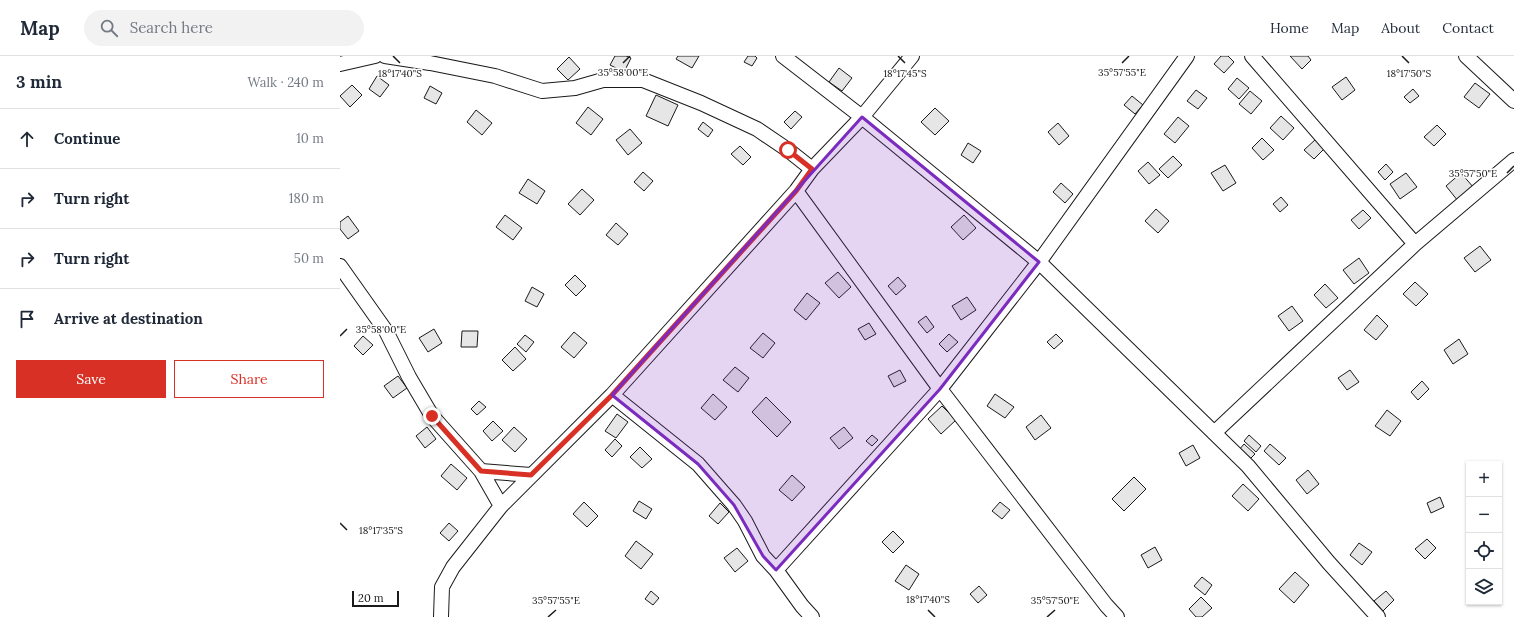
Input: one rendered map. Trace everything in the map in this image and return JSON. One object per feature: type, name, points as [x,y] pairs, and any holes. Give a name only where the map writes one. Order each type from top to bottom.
[{"type":"street","points":[[340,64],[375,56]]},
{"type":"street","points":[[386,56],[495,76],[542,91],[575,88],[603,80],[643,80],[701,103],[757,129],[788,150],[812,169]]},
{"type":"street","points":[[783,56],[862,117],[1039,262],[1248,466],[1329,563],[1378,617]]},
{"type":"street","points":[[441,617],[442,587],[453,567],[501,506],[612,395],[796,191],[812,169],[862,117],[912,56]]},
{"type":"street","points":[[776,570],[940,389],[1039,262],[1187,56]]},
{"type":"street","points":[[1252,56],[1415,244]]},
{"type":"street","points":[[1466,56],[1514,101]]},
{"type":"street","points":[[1214,433],[1415,244],[1514,160]]},
{"type":"street","points":[[796,191],[940,389],[1106,605],[1117,617]]},
{"type":"street","points":[[340,266],[386,331],[408,377],[432,416],[481,471],[501,506]]},
{"type":"street","points":[[612,395],[698,464],[734,505],[745,521],[762,556],[776,570],[802,606],[812,617]]},
{"type":"street","points":[[481,471],[531,475]]},
{"type":"highlighted area","points":[[862,117],[1039,262],[940,389],[776,570],[763,556],[734,505],[698,464],[612,395]]},
{"type":"building","points":[[615,56],[626,56],[631,58],[624,72],[610,65]]},
{"type":"building","points":[[678,56],[699,56],[692,68],[676,59]]},
{"type":"building","points":[[748,56],[755,56],[757,58],[752,66],[744,62]]},
{"type":"building","points":[[1221,56],[1228,56],[1234,62],[1224,73],[1214,64]]},
{"type":"building","points":[[1290,56],[1308,56],[1311,60],[1302,69]]},
{"type":"building","points":[[569,57],[580,69],[568,80],[557,69]]},
{"type":"building","points":[[839,68],[852,78],[842,91],[829,82]]},
{"type":"building","points":[[377,76],[389,85],[380,97],[369,89]]},
{"type":"building","points":[[1346,77],[1355,90],[1342,100],[1332,87]]},
{"type":"building","points":[[1237,78],[1249,88],[1239,99],[1228,89]]},
{"type":"building","points":[[1475,83],[1490,94],[1479,108],[1464,97]]},
{"type":"building","points":[[352,85],[362,95],[350,107],[340,96]]},
{"type":"building","points":[[430,86],[442,93],[436,104],[424,98]]},
{"type":"building","points":[[1413,89],[1419,96],[1410,103],[1404,97]]},
{"type":"building","points":[[1196,90],[1207,98],[1198,109],[1187,101]]},
{"type":"building","points":[[1250,91],[1262,101],[1251,114],[1239,104]]},
{"type":"building","points":[[656,95],[678,105],[668,126],[646,116]]},
{"type":"building","points":[[1132,96],[1143,105],[1135,114],[1124,105]]},
{"type":"building","points":[[588,107],[603,119],[591,135],[576,123]]},
{"type":"building","points":[[935,108],[949,121],[935,135],[921,122]]},
{"type":"building","points":[[476,110],[492,123],[482,135],[467,122]]},
{"type":"building","points":[[795,111],[802,117],[791,129],[784,122]]},
{"type":"building","points":[[1281,116],[1294,128],[1283,140],[1270,128]]},
{"type":"building","points":[[1178,117],[1189,126],[1175,143],[1164,134]]},
{"type":"building","points":[[703,122],[713,130],[708,137],[698,129]]},
{"type":"building","points":[[1058,123],[1069,136],[1059,145],[1048,132]]},
{"type":"building","points":[[1437,125],[1446,134],[1434,146],[1424,137]]},
{"type":"building","points":[[630,129],[642,143],[628,155],[616,140]]},
{"type":"building","points":[[1262,138],[1274,150],[1263,160],[1252,148]]},
{"type":"building","points":[[1316,139],[1325,148],[1314,159],[1304,150]]},
{"type":"building","points":[[968,143],[981,151],[973,163],[961,155]]},
{"type":"building","points":[[740,146],[751,157],[743,165],[731,154]]},
{"type":"building","points":[[1173,156],[1182,165],[1168,178],[1159,169]]},
{"type":"building","points":[[1148,162],[1160,175],[1149,184],[1138,171]]},
{"type":"building","points":[[1386,164],[1393,172],[1385,180],[1378,172]]},
{"type":"building","points":[[1225,165],[1236,183],[1223,191],[1211,173]]},
{"type":"building","points":[[643,172],[653,181],[644,191],[634,182]]},
{"type":"building","points":[[1406,173],[1417,187],[1400,199],[1390,184]]},
{"type":"building","points":[[1461,173],[1474,188],[1458,201],[1446,186]]},
{"type":"building","points":[[528,179],[545,191],[537,204],[519,193]]},
{"type":"building","points":[[1061,183],[1073,194],[1065,203],[1053,192]]},
{"type":"building","points":[[582,189],[594,200],[580,215],[568,204]]},
{"type":"building","points":[[1281,197],[1288,205],[1280,212],[1273,204]]},
{"type":"building","points":[[1156,209],[1169,221],[1158,233],[1145,221]]},
{"type":"building","points":[[1363,210],[1371,218],[1359,229],[1351,220]]},
{"type":"building","points":[[505,215],[522,228],[513,240],[496,227]]},
{"type":"building","points":[[964,215],[976,228],[963,240],[951,227]]},
{"type":"building","points":[[348,216],[359,231],[348,239],[340,229],[340,222]]},
{"type":"building","points":[[616,223],[628,234],[618,245],[606,235]]},
{"type":"building","points":[[1480,246],[1491,260],[1475,272],[1464,258]]},
{"type":"building","points":[[1359,258],[1369,273],[1354,284],[1343,270]]},
{"type":"building","points":[[838,272],[851,287],[839,298],[825,283]]},
{"type":"building","points":[[575,275],[586,286],[576,296],[565,285]]},
{"type":"building","points":[[898,277],[906,286],[896,295],[888,286]]},
{"type":"building","points":[[1415,282],[1428,294],[1416,306],[1403,294]]},
{"type":"building","points":[[1325,284],[1338,298],[1326,308],[1314,295]]},
{"type":"building","points":[[532,287],[544,294],[537,307],[525,301]]},
{"type":"building","points":[[807,293],[820,303],[806,320],[794,310]]},
{"type":"building","points":[[967,297],[976,310],[961,320],[952,306]]},
{"type":"building","points":[[1292,306],[1303,321],[1289,331],[1278,316]]},
{"type":"building","points":[[1377,315],[1388,326],[1376,340],[1364,330]]},
{"type":"building","points":[[926,316],[934,327],[927,333],[918,322]]},
{"type":"building","points":[[869,323],[876,334],[865,340],[858,329]]},
{"type":"building","points":[[434,329],[442,343],[428,352],[419,338]]},
{"type":"building","points":[[462,331],[478,331],[477,347],[461,347]]},
{"type":"building","points":[[574,332],[587,343],[574,358],[561,347]]},
{"type":"building","points":[[763,333],[775,343],[763,358],[750,348]]},
{"type":"building","points":[[949,334],[958,342],[947,352],[939,344]]},
{"type":"building","points":[[1056,334],[1063,341],[1054,349],[1047,342]]},
{"type":"building","points":[[525,335],[534,342],[526,352],[517,344]]},
{"type":"building","points":[[363,336],[373,345],[363,355],[354,346]]},
{"type":"building","points":[[1459,339],[1468,354],[1453,364],[1444,350]]},
{"type":"building","points":[[515,347],[526,359],[513,371],[502,360]]},
{"type":"building","points":[[735,367],[749,378],[738,392],[723,380]]},
{"type":"building","points":[[900,370],[906,381],[894,387],[888,376]]},
{"type":"building","points":[[1350,370],[1359,382],[1347,390],[1338,378]]},
{"type":"building","points":[[398,376],[407,388],[393,398],[384,386]]},
{"type":"building","points":[[1422,381],[1429,389],[1418,400],[1411,392]]},
{"type":"building","points":[[713,394],[727,407],[715,420],[701,408]]},
{"type":"building","points":[[995,394],[1014,407],[1005,418],[987,406]]},
{"type":"building","points":[[766,397],[791,422],[777,437],[752,412]]},
{"type":"building","points":[[479,401],[486,407],[477,415],[471,409]]},
{"type":"building","points":[[942,406],[956,420],[941,434],[928,419]]},
{"type":"building","points":[[1387,410],[1401,421],[1390,436],[1375,426]]},
{"type":"building","points":[[617,414],[628,422],[616,438],[605,431]]},
{"type":"building","points":[[1041,415],[1051,428],[1035,440],[1026,427]]},
{"type":"building","points":[[493,421],[503,431],[492,441],[483,431]]},
{"type":"building","points":[[427,427],[436,439],[425,448],[416,436]]},
{"type":"building","points":[[514,427],[527,439],[515,452],[502,440]]},
{"type":"building","points":[[844,427],[853,438],[839,449],[830,438]]},
{"type":"building","points":[[872,435],[878,440],[872,446],[866,441]]},
{"type":"building","points":[[1249,435],[1261,446],[1256,452],[1244,441]]},
{"type":"building","points":[[615,439],[622,446],[612,457],[605,450]]},
{"type":"building","points":[[1244,444],[1255,454],[1249,460],[1239,450]]},
{"type":"building","points":[[1270,444],[1286,458],[1279,465],[1264,451]]},
{"type":"building","points":[[1193,445],[1200,458],[1186,466],[1179,453]]},
{"type":"building","points":[[640,447],[652,459],[642,468],[630,457]]},
{"type":"building","points":[[451,464],[467,478],[457,490],[441,476]]},
{"type":"building","points":[[1308,470],[1319,484],[1307,494],[1296,480]]},
{"type":"building","points":[[792,475],[805,487],[792,501],[779,490]]},
{"type":"building","points":[[1134,477],[1146,489],[1124,511],[1112,499]]},
{"type":"building","points":[[1243,484],[1259,499],[1248,511],[1232,496]]},
{"type":"building","points":[[1440,497],[1444,507],[1431,513],[1427,503]]},
{"type":"building","points":[[639,501],[652,509],[646,519],[633,511]]},
{"type":"building","points":[[584,502],[598,516],[587,527],[573,514]]},
{"type":"building","points":[[1000,502],[1010,510],[1002,519],[992,511]]},
{"type":"building","points":[[720,503],[729,512],[718,524],[709,516]]},
{"type":"building","points":[[449,523],[458,531],[449,541],[440,533]]},
{"type":"building","points":[[893,531],[904,542],[893,553],[882,542]]},
{"type":"building","points":[[1427,539],[1436,548],[1425,559],[1415,549]]},
{"type":"building","points":[[636,541],[653,554],[641,569],[625,556]]},
{"type":"building","points":[[1359,543],[1372,552],[1362,565],[1350,555]]},
{"type":"building","points":[[1155,547],[1162,560],[1148,568],[1141,555]]},
{"type":"building","points":[[737,548],[748,561],[735,572],[724,558]]},
{"type":"building","points":[[906,565],[919,574],[909,590],[895,581]]},
{"type":"building","points":[[1295,572],[1309,585],[1294,603],[1279,589]]},
{"type":"building","points":[[1202,577],[1212,585],[1205,595],[1194,586]]},
{"type":"building","points":[[979,586],[987,595],[978,603],[970,594]]},
{"type":"building","points":[[651,591],[659,598],[653,605],[645,599]]},
{"type":"building","points":[[1386,591],[1394,600],[1383,611],[1374,601]]},
{"type":"building","points":[[1201,597],[1212,608],[1202,617],[1196,617],[1189,609]]},
{"type":"route","points":[[432,416],[481,471],[531,475],[612,395],[796,191],[812,169],[788,150]]}]
